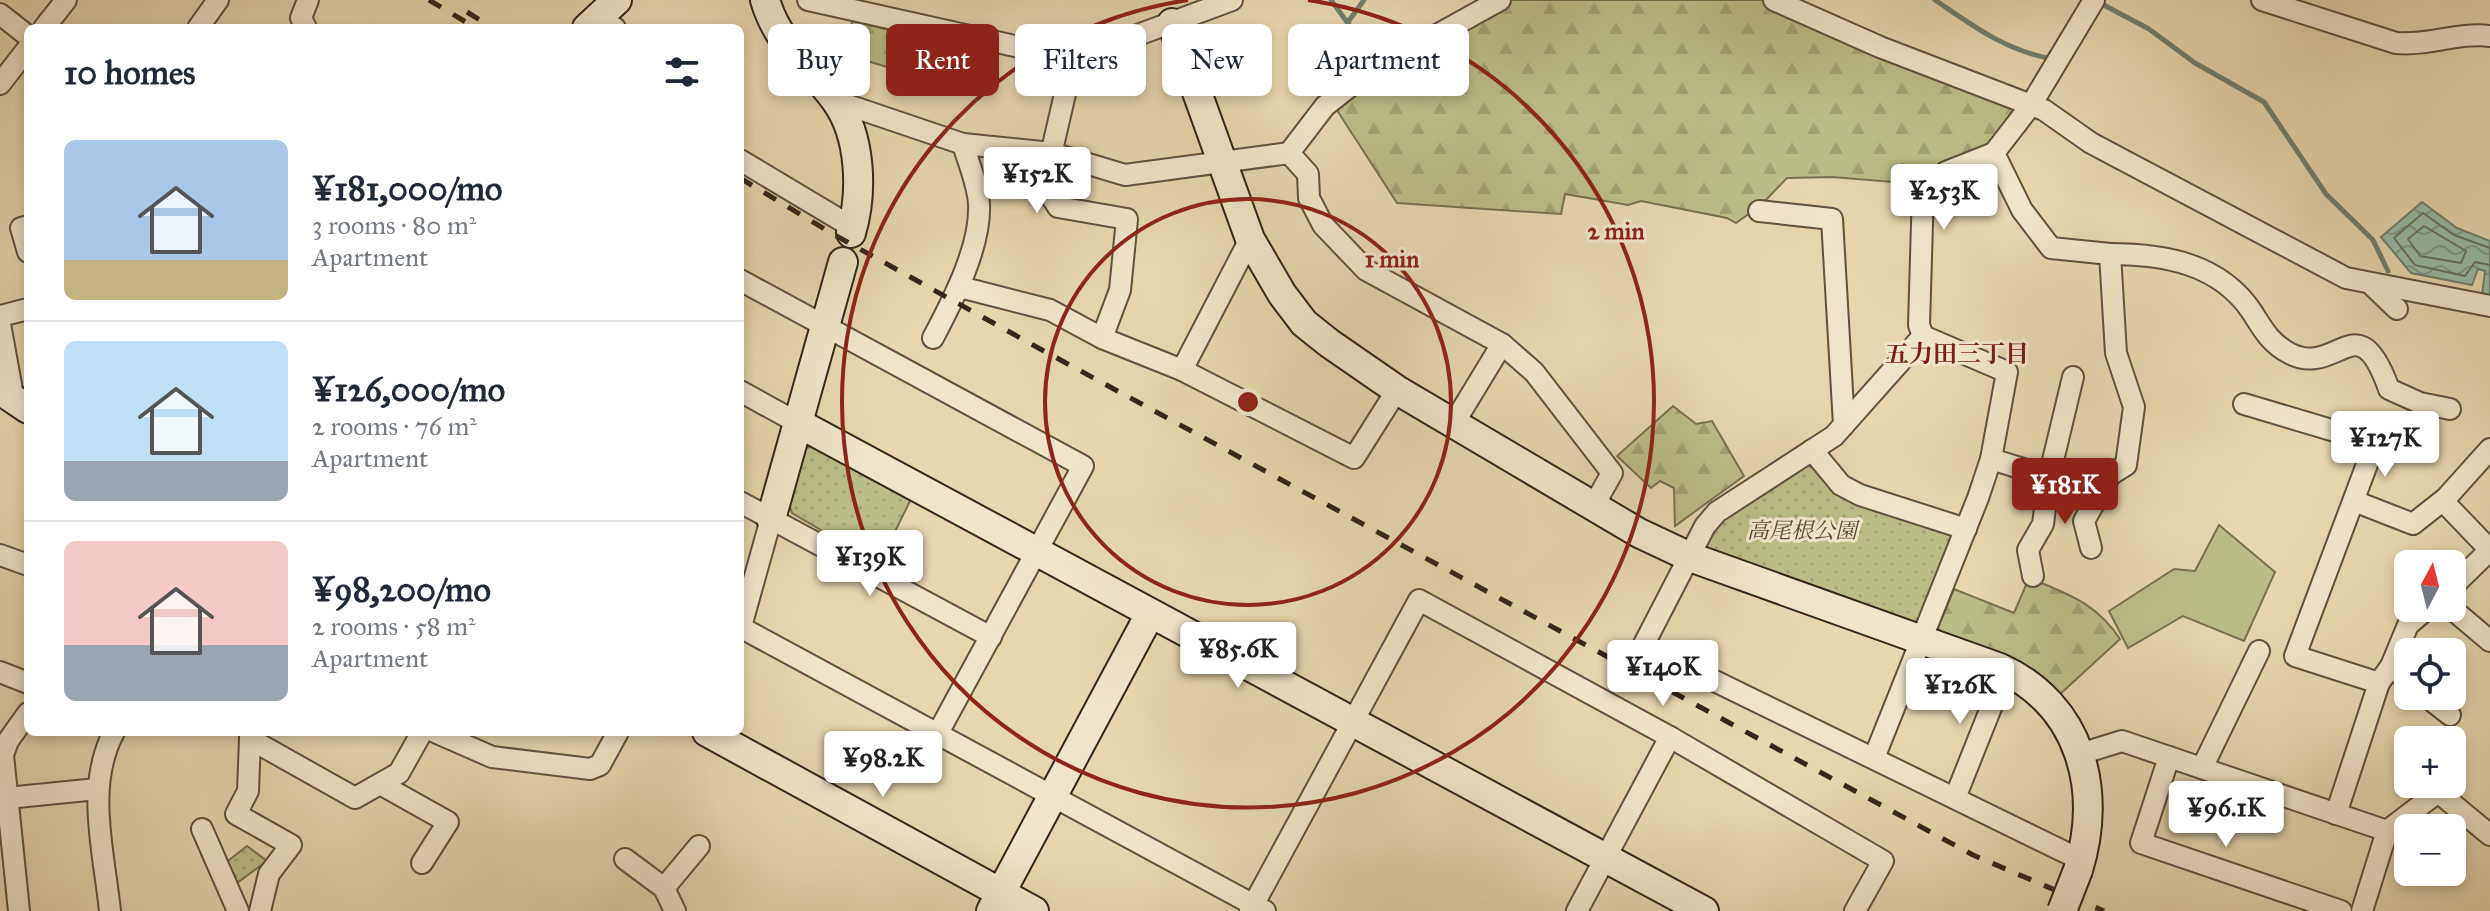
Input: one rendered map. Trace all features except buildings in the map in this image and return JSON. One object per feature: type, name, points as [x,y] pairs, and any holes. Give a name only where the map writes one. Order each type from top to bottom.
[{"type":"street","points":[[47,24],[66,0]]},
{"type":"street","points":[[201,24],[218,0]]},
{"type":"street","points":[[304,24],[301,18],[308,0]]},
{"type":"street","points":[[744,162],[852,230],[856,163],[851,133],[836,101],[786,45],[765,0]]},
{"type":"street","points":[[808,0],[1015,46]]},
{"type":"street","points":[[1146,32],[1232,0]]},
{"type":"street","points":[[836,101],[963,144],[1052,153],[1125,175],[1289,153],[1325,106],[1363,76],[1500,0]]},
{"type":"street","points":[[1774,0],[1880,47],[2044,110],[2091,143],[2346,278],[2490,306]]},
{"type":"street","points":[[1874,758],[1991,459],[2007,372],[1923,336],[1919,325],[1923,190],[1946,172],[1994,153],[2031,105],[2094,0]]},
{"type":"street","points":[[2262,0],[2396,43],[2417,45],[2463,35],[2490,36]]},
{"type":"street","points":[[0,14],[24,33]]},
{"type":"street","points":[[1172,23],[1250,239],[1282,294],[1304,323],[1397,390],[1593,507],[1690,557],[2006,670],[2046,699],[2080,754],[2090,802],[2079,865],[2062,911]]},
{"type":"street","points":[[0,84],[24,53]]},
{"type":"street","points":[[1065,96],[1044,185],[1058,207],[1127,219],[1120,290],[1102,338]]},
{"type":"street","points":[[933,338],[960,287],[979,215],[979,199],[963,144]]},
{"type":"street","points":[[1289,153],[1308,174],[1309,198],[1323,225],[1366,270],[1502,344],[1534,372],[1612,473],[1593,507]]},
{"type":"street","points":[[1994,153],[2022,210],[2051,248],[2156,255],[2198,267],[2221,279],[2236,292],[2269,338],[2292,355],[2315,358],[2353,345],[2367,348],[2377,356],[2389,389],[2420,403],[2450,409]]},
{"type":"street","points":[[1759,211],[1832,219],[1844,425]]},
{"type":"street","points":[[1182,370],[1250,239]]},
{"type":"street","points":[[2091,548],[2084,521],[2110,475],[2126,465],[2134,407],[2116,353],[2110,254]]},
{"type":"street","points":[[744,614],[843,262]]},
{"type":"street","points":[[744,282],[1083,466],[938,733]]},
{"type":"street","points":[[2371,284],[2397,309]]},
{"type":"street","points":[[960,287],[1050,310],[1102,338],[1182,370],[1354,458],[1397,390]]},
{"type":"street","points":[[0,316],[24,310]]},
{"type":"street","points":[[0,324],[14,403]]},
{"type":"street","points":[[1923,336],[1844,425],[1812,450],[1717,512],[1643,646],[1955,798],[2079,865]]},
{"type":"street","points":[[1454,423],[1502,344]]},
{"type":"street","points":[[2033,576],[2028,550],[2043,524],[2049,477],[2073,377]]},
{"type":"street","points":[[744,393],[1704,911]]},
{"type":"street","points":[[2244,404],[2375,443],[2295,656],[2394,677]]},
{"type":"street","points":[[2354,501],[2413,524],[2443,501],[2490,449]]},
{"type":"street","points":[[1812,450],[1841,485],[1966,529]]},
{"type":"street","points":[[1991,459],[2049,477]]},
{"type":"street","points":[[2443,501],[2490,550],[2466,573]]},
{"type":"street","points":[[744,504],[991,637]]},
{"type":"street","points":[[0,555],[24,564]]},
{"type":"street","points":[[744,630],[938,733],[1256,909],[1352,721],[1419,600],[1670,737],[1883,861],[1855,911]]},
{"type":"street","points":[[996,902],[1150,614]]},
{"type":"street","points":[[2466,621],[2490,641]]},
{"type":"street","points":[[2336,814],[2385,675],[2412,622]]},
{"type":"street","points":[[2202,768],[2259,651]]},
{"type":"street","points":[[1955,798],[2006,670]]},
{"type":"street","points":[[0,672],[24,681]]},
{"type":"street","points":[[2444,710],[2450,715]]},
{"type":"street","points":[[19,911],[3,755],[8,741],[24,719]]},
{"type":"street","points":[[110,911],[97,789],[100,762],[112,736]]},
{"type":"street","points":[[250,736],[248,791],[236,814],[291,845],[269,874],[260,911]]},
{"type":"street","points":[[252,736],[355,798],[399,773],[420,736]]},
{"type":"street","points":[[444,736],[492,757],[590,769],[600,765],[616,736]]},
{"type":"street","points":[[715,736],[996,902],[1034,911]]},
{"type":"street","points":[[1577,911],[1670,737]]},
{"type":"street","points":[[2080,754],[2122,741],[2387,831]]},
{"type":"street","points":[[2169,757],[2141,843],[2341,911]]},
{"type":"street","points":[[382,785],[448,822],[422,863]]},
{"type":"street","points":[[7,798],[97,789]]},
{"type":"street","points":[[2362,911],[2387,831],[2438,792],[2490,835]]},
{"type":"street","points":[[202,829],[238,911]]},
{"type":"street","points":[[664,888],[699,846]]},
{"type":"street","points":[[625,859],[664,888],[675,911]]},
{"type":"green space","points":[[1487,0],[1785,0],[2030,98],[1987,146],[1935,167],[1918,184],[1832,177],[1787,178],[1761,205],[1736,223],[1727,218],[1641,201],[1628,205],[1565,194],[1561,214],[1397,203],[1331,101],[1333,96],[1469,96],[1469,24],[1440,24]]},
{"type":"green space","points":[[870,25],[886,29],[886,67],[870,62]]},
{"type":"green space","points":[[1673,406],[1696,424],[1712,421],[1744,476],[1675,526],[1674,488],[1660,481],[1651,488],[1617,456]]},
{"type":"green space","points":[[819,445],[913,495],[879,564],[792,513],[788,501],[803,449]]},
{"type":"green space","name":"高尾根公園","points":[[1805,464],[1950,532],[1954,539],[1920,623],[1914,625],[1709,552],[1706,545],[1723,517]]},
{"type":"green space","points":[[2219,525],[2275,572],[2244,641],[2183,616],[2128,648],[2109,611],[2174,569],[2195,571]]},
{"type":"green space","points":[[2029,578],[2091,608],[2120,639],[2058,696],[1941,633],[1938,628],[1954,589],[2014,613]]},
{"type":"green space","points":[[247,846],[267,861],[233,886],[224,864]]},
{"type":"water","points":[[2422,202],[2457,228],[2490,241],[2490,296],[2482,295],[2485,271],[2478,269],[2472,285],[2411,273],[2381,237]]},
{"type":"waterway","points":[[1331,0],[1349,24]]},
{"type":"waterway","points":[[1348,22],[1364,0]]},
{"type":"waterway","points":[[1935,0],[1975,27],[2017,49],[2048,58],[2051,53]]},
{"type":"waterway","points":[[2100,3],[2149,29],[2195,63],[2264,102],[2326,194],[2373,240],[2388,271]]},
{"type":"railway","points":[[429,0],[469,24]]},
{"type":"railway","points":[[467,12],[486,24]]},
{"type":"railway","points":[[744,180],[831,233],[1042,350],[1973,855],[2104,911]]},
{"type":"district","name":"五力田三丁目","points":[[1957,354]]}]
